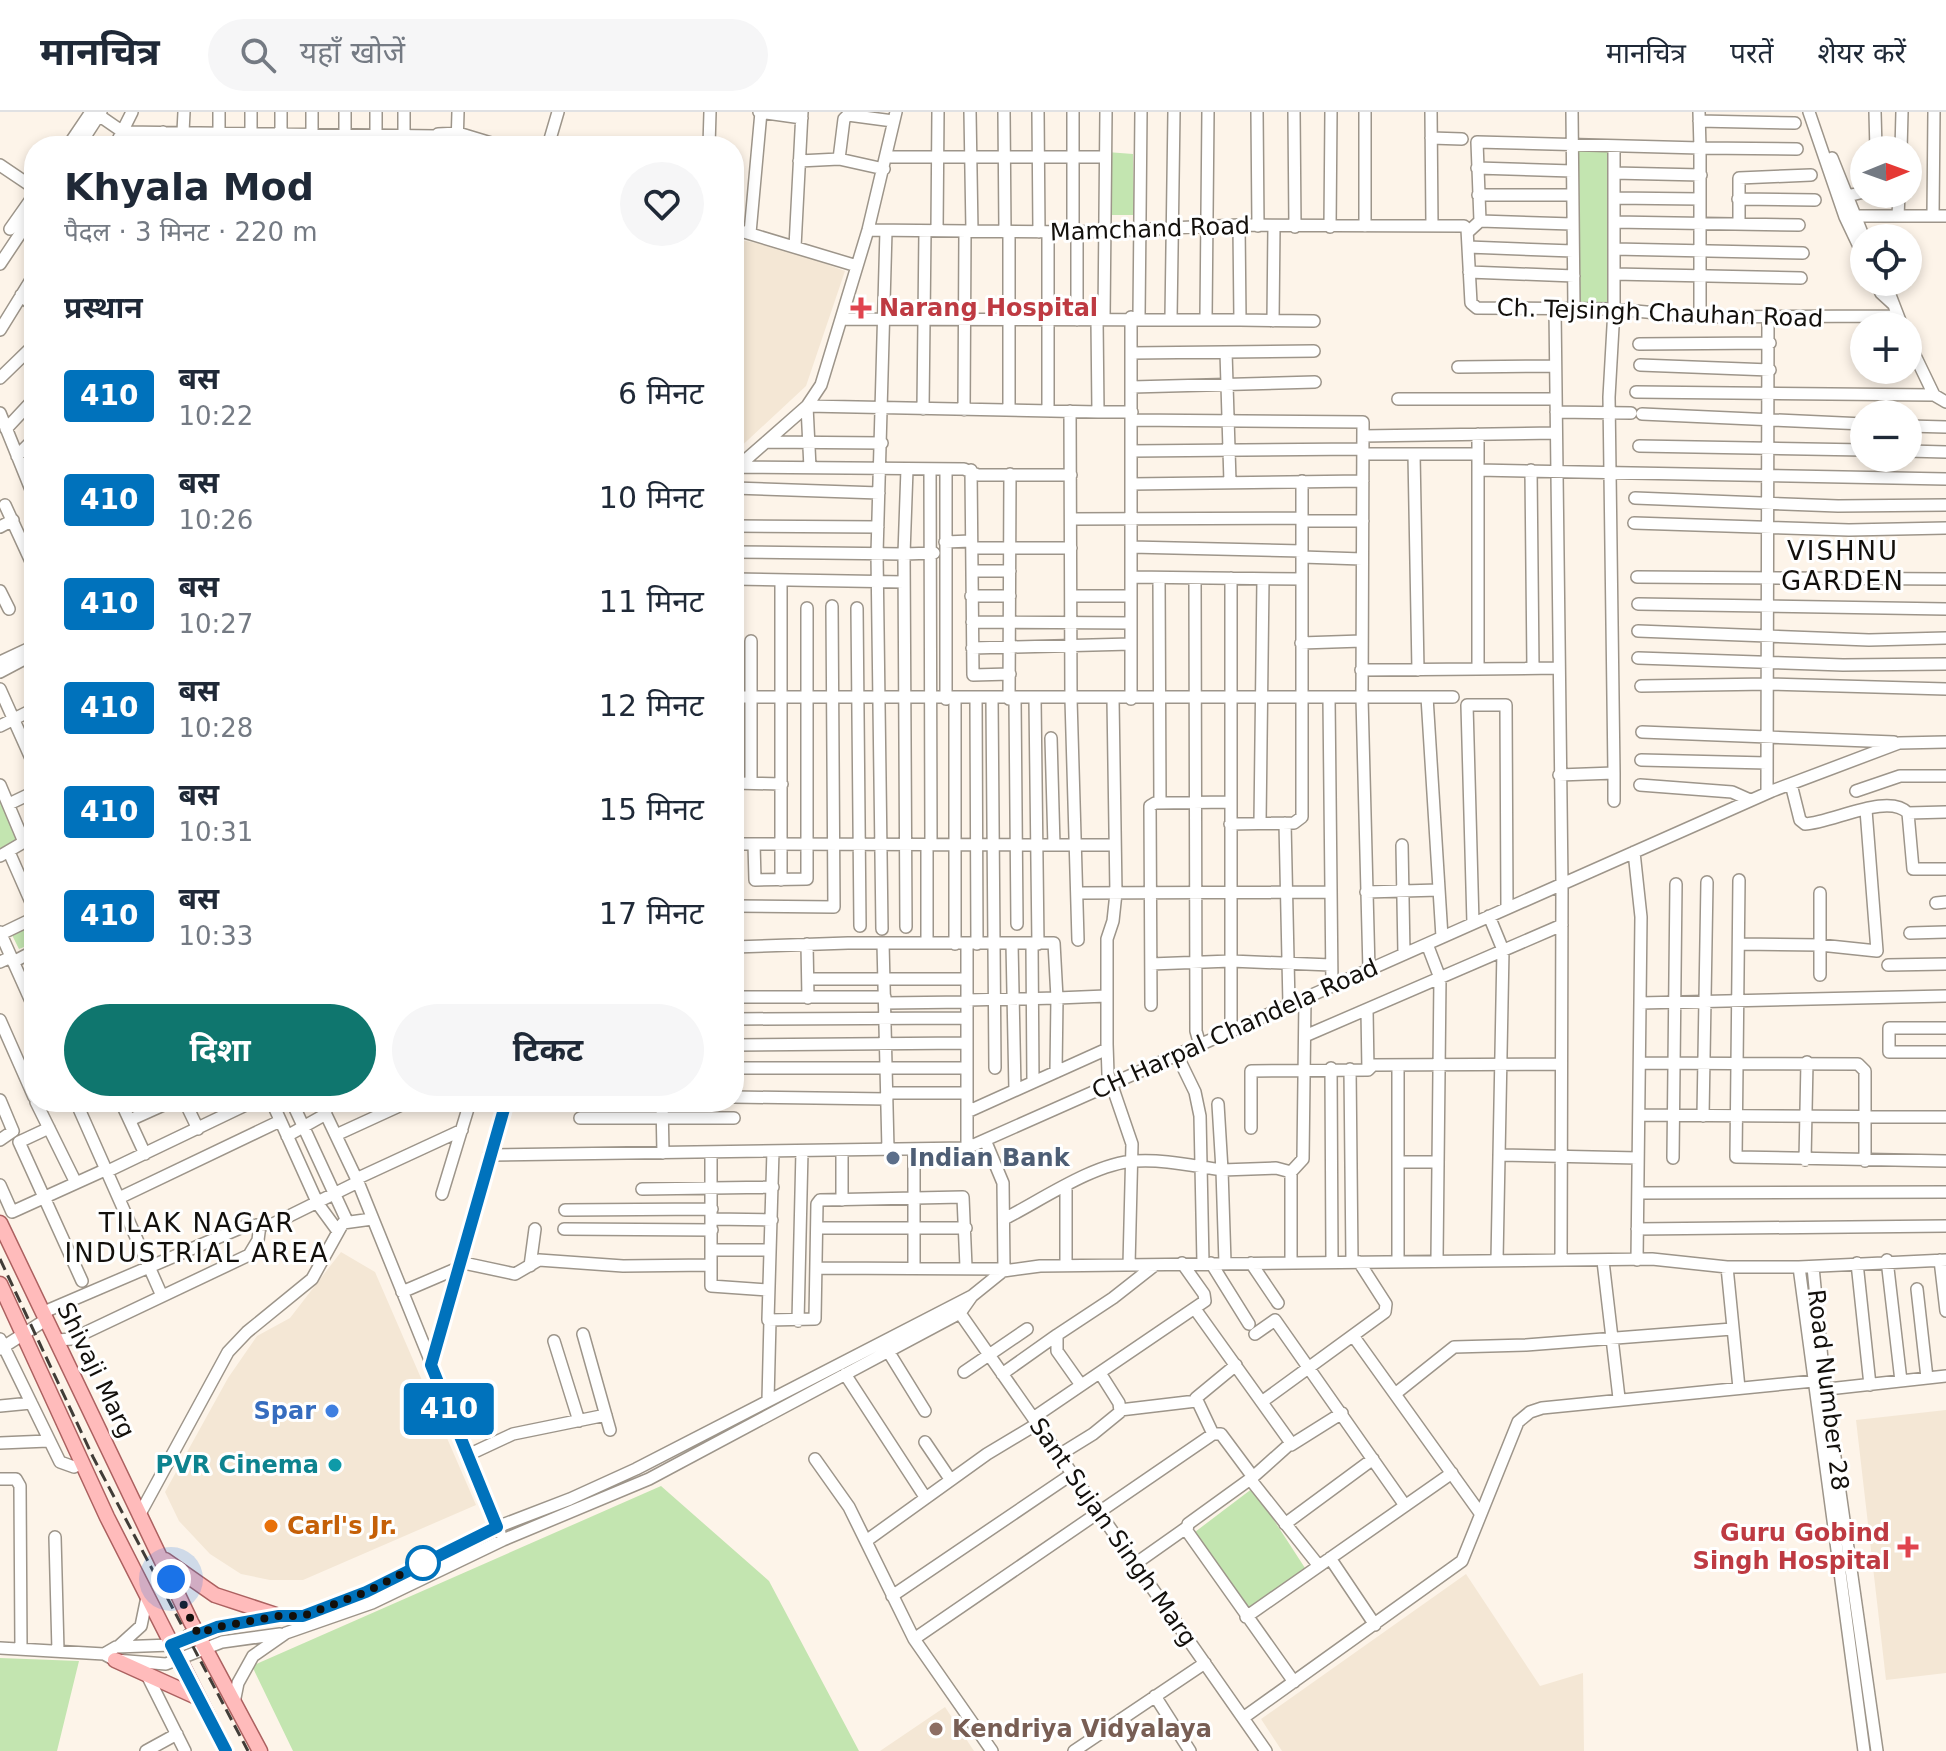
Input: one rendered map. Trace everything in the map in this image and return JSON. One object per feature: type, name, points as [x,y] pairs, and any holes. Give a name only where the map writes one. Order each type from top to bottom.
[{"type":"main road","name":"Shivaji Marg","points":[[0,1223],[201,1640],[260,1751]]},
{"type":"main road","name":"Shivaji Marg","points":[[0,1284],[81,1463],[226,1751]]},
{"type":"main road","points":[[161,1557],[215,1595],[279,1616]]},
{"type":"main road","points":[[112,1653],[199,1698]]},
{"type":"street","points":[[121,136],[132,112]]},
{"type":"street","points":[[183,132],[184,112]]},
{"type":"street","points":[[218,136],[219,112]]},
{"type":"street","points":[[251,112],[251,136]]},
{"type":"street","points":[[281,112],[281,136]]},
{"type":"street","points":[[312,112],[312,133]]},
{"type":"street","points":[[345,112],[345,134]]},
{"type":"street","points":[[376,112],[376,136]]},
{"type":"street","points":[[404,112],[404,136]]},
{"type":"street","points":[[458,112],[458,136]]},
{"type":"street","points":[[551,136],[558,112]]},
{"type":"street","points":[[709,136],[710,112]]},
{"type":"street","points":[[750,233],[760,112],[802,115],[795,247]]},
{"type":"street","points":[[923,409],[924,320],[938,112]]},
{"type":"street","points":[[964,410],[970,112]]},
{"type":"street","points":[[1004,112],[1009,410]]},
{"type":"street","points":[[1038,112],[1049,320],[1048,411]]},
{"type":"street","points":[[1073,112],[1077,320]]},
{"type":"street","points":[[1098,412],[1106,232],[1106,112]]},
{"type":"street","points":[[1131,699],[1131,353],[1135,317],[1141,112]]},
{"type":"street","points":[[1171,318],[1174,112]]},
{"type":"street","points":[[1206,318],[1208,112]]},
{"type":"street","points":[[1257,112],[1258,226]]},
{"type":"street","points":[[1294,112],[1295,227]]},
{"type":"street","points":[[1330,227],[1331,112]]},
{"type":"street","points":[[1365,112],[1365,226]]},
{"type":"street","points":[[1431,112],[1432,225]]},
{"type":"street","points":[[1572,112],[1574,309]]},
{"type":"street","points":[[1809,112],[1850,228]]},
{"type":"street","points":[[1817,112],[1858,224]]},
{"type":"street","points":[[1875,112],[1876,136]]},
{"type":"street","points":[[1901,136],[1902,112]]},
{"type":"street","points":[[1933,216],[1934,112]]},
{"type":"street","points":[[96,113],[127,136]]},
{"type":"street","points":[[76,136],[96,113]]},
{"type":"street","points":[[84,136],[96,113]]},
{"type":"street","points":[[744,462],[807,406],[821,385],[868,230],[894,116],[846,116],[839,159]]},
{"type":"street","points":[[1700,317],[1699,116],[1795,123]]},
{"type":"street","points":[[123,132],[251,131],[355,136]]},
{"type":"street","points":[[163,132],[166,136]]},
{"type":"street","points":[[1431,138],[1462,139]]},
{"type":"street","points":[[1480,221],[1477,142],[1797,149]]},
{"type":"street","points":[[1614,147],[1614,309],[1610,413],[1614,801]]},
{"type":"street","points":[[799,161],[839,159],[885,163],[937,157],[1105,157]]},
{"type":"street","points":[[0,165],[24,181]]},
{"type":"street","points":[[1477,168],[1572,171]]},
{"type":"street","points":[[1614,173],[1701,175]]},
{"type":"street","points":[[1739,224],[1738,181],[1742,177],[1811,175]]},
{"type":"street","points":[[1478,195],[1572,195]]},
{"type":"street","points":[[1614,198],[1700,199]]},
{"type":"street","points":[[1738,199],[1815,200]]},
{"type":"street","points":[[1898,208],[1898,216]]},
{"type":"street","points":[[10,229],[24,209]]},
{"type":"street","points":[[1855,216],[1946,216]]},
{"type":"street","points":[[1572,224],[1480,221],[1468,232],[1468,247],[1469,272],[1574,276]]},
{"type":"street","points":[[1614,222],[1799,225]]},
{"type":"street","points":[[1239,225],[1240,320]]},
{"type":"street","name":"Mamchand Road","points":[[868,230],[1106,232],[1239,225],[1432,225],[1464,226],[1468,232]]},
{"type":"street","points":[[1273,321],[1274,226]]},
{"type":"street","points":[[0,264],[24,228]]},
{"type":"street","points":[[882,929],[884,845],[877,554],[882,469],[886,231]]},
{"type":"street","points":[[744,232],[857,266]]},
{"type":"street","points":[[1468,247],[1573,251]]},
{"type":"street","points":[[1614,249],[1803,253]]},
{"type":"street","name":"Ch. Tejsingh Chauhan Road","points":[[1469,272],[1471,306],[1614,309],[1700,317],[1850,316]]},
{"type":"street","points":[[1614,274],[1801,278]]},
{"type":"street","points":[[0,330],[24,290]]},
{"type":"street","points":[[21,295],[24,298]]},
{"type":"street","points":[[1883,296],[1896,312]]},
{"type":"street","points":[[1555,309],[1562,884],[1561,1260]]},
{"type":"street","points":[[841,319],[1077,320],[1135,317],[1314,321]]},
{"type":"street","points":[[1767,793],[1768,317]]},
{"type":"street","points":[[1639,344],[1770,343]]},
{"type":"street","points":[[1131,353],[1314,351]]},
{"type":"street","points":[[1226,352],[1230,482]]},
{"type":"street","points":[[0,378],[24,355]]},
{"type":"street","points":[[1640,365],[1770,370]]},
{"type":"street","points":[[1458,367],[1555,366]]},
{"type":"street","points":[[1922,370],[1934,395]]},
{"type":"street","points":[[1132,387],[1315,382]]},
{"type":"street","points":[[1636,392],[1934,395],[1946,402]]},
{"type":"street","points":[[1398,399],[1556,399]]},
{"type":"street","points":[[807,406],[1098,412],[1230,422],[1363,423],[1361,670],[1369,970]]},
{"type":"street","points":[[807,406],[810,468]]},
{"type":"street","points":[[6,429],[24,410]]},
{"type":"street","points":[[1070,411],[1071,699],[1078,940]]},
{"type":"street","points":[[1556,412],[1850,423]]},
{"type":"street","points":[[0,413],[23,470]]},
{"type":"street","points":[[1922,426],[1946,427]]},
{"type":"street","points":[[1363,436],[1556,433]]},
{"type":"street","points":[[1478,434],[1478,669]]},
{"type":"street","points":[[766,442],[882,443]]},
{"type":"street","points":[[1639,446],[1850,450]]},
{"type":"street","points":[[17,456],[24,449]]},
{"type":"street","points":[[1131,451],[1478,454]]},
{"type":"street","points":[[1922,451],[1946,452]]},
{"type":"street","points":[[1414,454],[1418,670]]},
{"type":"street","points":[[744,469],[946,469],[971,470],[978,475],[1071,475]]},
{"type":"street","points":[[906,927],[908,845],[904,554],[907,469]]},
{"type":"street","points":[[927,943],[930,469]]},
{"type":"street","points":[[946,469],[945,548],[955,845],[967,944]]},
{"type":"street","points":[[971,470],[973,675],[1010,674]]},
{"type":"street","points":[[1478,470],[1946,479]]},
{"type":"street","points":[[1531,470],[1533,668]]},
{"type":"street","points":[[1010,474],[1010,674],[1017,924]]},
{"type":"street","points":[[1230,824],[1297,823],[1302,817],[1302,481]]},
{"type":"street","points":[[1131,484],[1363,481]]},
{"type":"street","points":[[744,488],[879,493]]},
{"type":"street","points":[[1634,523],[1944,528],[1946,504],[1769,503],[1635,498]]},
{"type":"street","points":[[5,505],[24,545]]},
{"type":"street","points":[[1071,519],[1363,521]]},
{"type":"street","points":[[0,527],[13,520]]},
{"type":"street","points":[[744,526],[878,527]]},
{"type":"street","points":[[744,552],[929,554],[972,544],[1011,549],[1071,548]]},
{"type":"street","points":[[1131,547],[1362,559]]},
{"type":"street","points":[[972,571],[1010,571]]},
{"type":"street","points":[[1131,577],[1302,579]]},
{"type":"street","points":[[1637,577],[1946,579]]},
{"type":"street","points":[[1159,578],[1160,803]]},
{"type":"street","points":[[1195,578],[1196,1031],[1200,1045]]},
{"type":"street","points":[[1231,578],[1231,1031]]},
{"type":"street","points":[[1260,823],[1263,579]]},
{"type":"street","points":[[744,580],[904,582]]},
{"type":"street","points":[[781,582],[781,880]]},
{"type":"street","points":[[0,591],[9,609]]},
{"type":"street","points":[[971,596],[1010,596]]},
{"type":"street","points":[[1072,596],[1131,596]]},
{"type":"street","points":[[1638,604],[1946,609]]},
{"type":"street","points":[[744,906],[834,907],[832,606]]},
{"type":"street","points":[[754,844],[755,880],[807,879],[807,608]]},
{"type":"street","points":[[857,608],[860,926]]},
{"type":"street","points":[[972,622],[1131,623]]},
{"type":"street","points":[[1638,631],[1869,640],[1946,638]]},
{"type":"street","points":[[751,641],[751,783]]},
{"type":"street","points":[[1301,643],[1362,641]]},
{"type":"street","points":[[972,648],[1131,644]]},
{"type":"street","points":[[0,662],[24,651]]},
{"type":"street","points":[[1638,658],[1769,663],[1946,664]]},
{"type":"street","points":[[0,672],[24,659]]},
{"type":"street","points":[[1361,670],[1558,668]]},
{"type":"street","points":[[1641,686],[1768,684],[1946,689]]},
{"type":"street","points":[[0,689],[24,741]]},
{"type":"street","points":[[744,697],[1453,697]]},
{"type":"street","points":[[1427,697],[1442,937]]},
{"type":"street","points":[[1329,698],[1332,986]]},
{"type":"street","points":[[967,1148],[967,944],[977,845],[976,699]]},
{"type":"street","points":[[992,699],[995,1068]]},
{"type":"street","points":[[1033,1082],[1035,699]]},
{"type":"street","points":[[1113,699],[1116,893],[1113,921],[1107,939],[1107,1049],[1111,1084],[1130,1129],[1129,1265]]},
{"type":"street","points":[[1473,923],[1467,705],[1506,705],[1507,908]]},
{"type":"street","points":[[0,726],[24,714]]},
{"type":"street","points":[[1642,732],[1899,743]]},
{"type":"street","points":[[1051,738],[1054,845]]},
{"type":"street","name":"CH Harpal Chandela Road","points":[[489,1155],[967,1148],[1750,800],[1899,743],[1946,742]]},
{"type":"street","points":[[1641,760],[1767,763]]},
{"type":"street","points":[[1559,775],[1614,773]]},
{"type":"street","points":[[1856,791],[1900,776],[1946,776]]},
{"type":"street","points":[[744,783],[782,784]]},
{"type":"street","points":[[1791,784],[1800,820],[1805,824],[1895,805],[1908,813],[1946,812]]},
{"type":"street","points":[[0,785],[24,840],[5,854],[24,878]]},
{"type":"street","points":[[1640,785],[1732,792],[1750,800]]},
{"type":"street","points":[[9,804],[24,797]]},
{"type":"street","points":[[1151,1005],[1150,806],[1160,803],[1230,802]]},
{"type":"street","points":[[1739,944],[1820,945],[1877,951],[1866,810]]},
{"type":"street","points":[[1908,813],[1913,869],[1946,869]]},
{"type":"street","points":[[1285,823],[1289,1005]]},
{"type":"street","points":[[744,844],[1115,845]]},
{"type":"street","points":[[1402,845],[1404,954]]},
{"type":"street","points":[[1634,852],[1641,917],[1637,1260]]},
{"type":"street","points":[[1739,880],[1736,1157],[1946,1161]]},
{"type":"street","points":[[1703,1116],[1707,882]]},
{"type":"street","points":[[1673,1158],[1676,884]]},
{"type":"street","points":[[1366,892],[1439,890]]},
{"type":"street","points":[[1078,893],[1330,892]]},
{"type":"street","points":[[1820,893],[1820,975]]},
{"type":"street","points":[[1489,916],[1503,950],[1497,1260]]},
{"type":"street","points":[[24,922],[0,933],[8,960],[24,990]]},
{"type":"street","points":[[1305,1036],[1562,925]]},
{"type":"street","points":[[1910,933],[1946,932]]},
{"type":"street","points":[[883,943],[888,1149]]},
{"type":"street","points":[[744,947],[1054,943],[1056,1072]]},
{"type":"street","points":[[807,944],[808,998]]},
{"type":"street","points":[[1012,944],[1015,1090]]},
{"type":"street","points":[[1427,944],[1440,978],[1437,1259]]},
{"type":"street","points":[[1151,964],[1231,961],[1331,965]]},
{"type":"street","points":[[1888,965],[1946,964]]},
{"type":"street","points":[[808,979],[967,979]]},
{"type":"street","points":[[744,997],[967,1001],[1106,996]]},
{"type":"street","points":[[1640,1003],[1946,996]]},
{"type":"street","points":[[1291,1263],[1291,1172],[1303,1159],[1305,998]]},
{"type":"street","points":[[1367,1010],[1368,1070]]},
{"type":"street","points":[[744,1019],[967,1018]]},
{"type":"street","points":[[1,1026],[24,1075]]},
{"type":"street","points":[[1946,1028],[1889,1028],[1889,1052],[1946,1052]]},
{"type":"street","points":[[744,1045],[967,1043]]},
{"type":"street","points":[[967,1112],[1107,1049]]},
{"type":"street","points":[[1177,1055],[1199,1104],[1207,1263],[1252,1329],[1275,1320],[1311,1367],[1404,1504]]},
{"type":"street","points":[[1805,1160],[1807,1062]]},
{"type":"street","points":[[1640,1063],[1858,1064],[1865,1071],[1865,1161]]},
{"type":"street","points":[[1251,1128],[1251,1071],[1368,1070],[1373,1065],[1561,1064]]},
{"type":"street","points":[[1398,1065],[1398,1260]]},
{"type":"street","points":[[744,1068],[967,1068]]},
{"type":"street","points":[[1331,1068],[1332,1262]]},
{"type":"street","points":[[1263,1401],[1354,1337],[1387,1308],[1356,1262],[1350,1069]]},
{"type":"street","points":[[744,1097],[967,1093]]},
{"type":"street","points":[[0,1100],[13,1130],[0,1140]]},
{"type":"street","points":[[1218,1104],[1225,1263]]},
{"type":"street","points":[[41,1112],[76,1183]]},
{"type":"street","points":[[81,1112],[162,1296]]},
{"type":"street","points":[[126,1112],[145,1154]]},
{"type":"street","points":[[130,1120],[148,1112]]},
{"type":"street","points":[[190,1112],[198,1129]]},
{"type":"street","points":[[0,1185],[12,1212],[232,1112]]},
{"type":"street","points":[[276,1112],[318,1204],[337,1230]]},
{"type":"street","points":[[296,1112],[347,1221]]},
{"type":"street","points":[[336,1135],[386,1112]]},
{"type":"street","points":[[442,1194],[467,1112]]},
{"type":"street","points":[[431,1365],[503,1112]]},
{"type":"street","points":[[662,1112],[663,1153]]},
{"type":"street","points":[[287,1136],[326,1114],[357,1180],[503,1540]]},
{"type":"street","points":[[1639,1115],[1946,1117]]},
{"type":"street","points":[[580,1118],[734,1118]]},
{"type":"street","points":[[119,1198],[280,1121]]},
{"type":"street","points":[[49,1128],[19,1142],[82,1281]]},
{"type":"street","points":[[81,1463],[74,1467],[60,1462],[1,1345],[24,1336],[45,1316],[150,1266],[245,1226],[273,1224],[462,1130]]},
{"type":"street","points":[[985,1140],[1002,1179],[1006,1269]]},
{"type":"street","points":[[914,1149],[914,1267]]},
{"type":"street","points":[[842,1150],[842,1200]]},
{"type":"street","points":[[773,1151],[766,1317],[770,1320],[798,1321],[816,1317],[818,1201],[963,1197],[966,1267]]},
{"type":"street","points":[[798,1321],[802,1151]]},
{"type":"street","points":[[711,1152],[711,1265],[714,1288],[767,1290]]},
{"type":"street","points":[[1499,1155],[1638,1158]]},
{"type":"street","points":[[1004,1219],[1066,1188],[1131,1161],[1222,1170],[1276,1168],[1291,1172]]},
{"type":"street","points":[[1398,1162],[1438,1162]]},
{"type":"street","points":[[642,1189],[773,1187]]},
{"type":"street","points":[[1066,1188],[1066,1265]]},
{"type":"street","points":[[1638,1193],[1946,1192]]},
{"type":"street","points":[[565,1210],[712,1220]]},
{"type":"street","points":[[141,1512],[228,1352],[247,1332],[312,1279],[337,1230],[347,1221],[372,1219]]},
{"type":"street","points":[[564,1229],[712,1220],[772,1220]]},
{"type":"street","points":[[57,1340],[72,1339],[249,1255],[258,1240],[260,1225]]},
{"type":"street","points":[[1637,1229],[1946,1226]]},
{"type":"street","points":[[817,1228],[966,1228]]},
{"type":"street","points":[[530,1266],[535,1229]]},
{"type":"street","points":[[711,1250],[770,1250]]},
{"type":"street","points":[[819,1268],[1006,1269],[1066,1265],[1437,1259],[1637,1260],[1727,1267],[1813,1267],[1887,1260],[1943,1260],[1946,1311]]},
{"type":"street","points":[[402,1292],[459,1265],[511,1274],[523,1273],[539,1260],[608,1265],[711,1265]]},
{"type":"street","points":[[1887,1260],[1901,1381]]},
{"type":"street","points":[[1603,1261],[1619,1398]]},
{"type":"street","points":[[866,1541],[1081,1385],[1205,1301],[1205,1296],[1182,1263]]},
{"type":"street","points":[[1251,1263],[1278,1303]]},
{"type":"street","points":[[1857,1263],[1870,1385]]},
{"type":"street","points":[[1002,1374],[1113,1298],[1156,1264]]},
{"type":"street","points":[[1727,1267],[1739,1388]]},
{"type":"street","name":"Road Number 28","points":[[1799,1267],[1877,1751]]},
{"type":"street","name":"Road Number 28","points":[[1813,1267],[1819,1385]]},
{"type":"street","points":[[112,1653],[201,1640],[286,1633],[372,1603],[503,1540],[649,1479],[888,1351],[956,1308],[1006,1269]]},
{"type":"street","points":[[1917,1289],[1927,1378]]},
{"type":"street","points":[[0,1648],[112,1653],[166,1664],[180,1660],[217,1627],[279,1616],[303,1616],[366,1592],[497,1527],[636,1469],[956,1308]]},
{"type":"street","name":"Sant Sujan Singh Marg","points":[[956,1308],[1266,1751]]},
{"type":"street","points":[[1195,1309],[1263,1401],[1291,1445]]},
{"type":"street","points":[[768,1400],[770,1320]]},
{"type":"street","points":[[964,1372],[1027,1329]]},
{"type":"street","points":[[1395,1394],[1454,1347],[1732,1329]]},
{"type":"street","points":[[583,1334],[610,1430]]},
{"type":"street","points":[[1057,1335],[1057,1351],[1081,1385]]},
{"type":"street","points":[[1354,1337],[1480,1513]]},
{"type":"street","points":[[554,1341],[579,1421]]},
{"type":"street","points":[[888,1351],[925,1411]]},
{"type":"street","points":[[1213,1434],[1196,1401],[1197,1395],[1236,1365]]},
{"type":"street","points":[[1100,1373],[1120,1410]]},
{"type":"street","points":[[845,1374],[925,1497]]},
{"type":"street","points":[[1243,1718],[1462,1561],[1523,1416],[1542,1408],[1619,1398],[1739,1388],[1870,1385],[1946,1376]]},
{"type":"street","points":[[1059,1455],[1093,1434],[1120,1410],[1196,1401]]},
{"type":"street","points":[[0,1406],[31,1403]]},
{"type":"street","points":[[1135,1564],[1291,1445],[1342,1413]]},
{"type":"street","points":[[468,1455],[513,1434],[606,1415]]},
{"type":"street","points":[[914,1639],[1213,1434],[1221,1434],[1319,1566]]},
{"type":"street","name":"Road Number 28","points":[[1828,1440],[1864,1751]]},
{"type":"street","points":[[0,1443],[48,1441]]},
{"type":"street","points":[[925,1442],[950,1479]]},
{"type":"street","points":[[815,1459],[849,1507],[914,1639],[992,1751]]},
{"type":"street","points":[[1285,1524],[1373,1459]]},
{"type":"street","points":[[1246,1617],[1452,1473]]},
{"type":"street","points":[[892,1596],[1072,1474]]},
{"type":"street","points":[[0,1479],[16,1479],[20,1486],[21,1649]]},
{"type":"street","points":[[1186,1528],[1294,1682]]},
{"type":"street","points":[[55,1537],[58,1651]]},
{"type":"street","points":[[1330,1558],[1375,1625]]},
{"type":"street","points":[[112,1653],[141,1626],[147,1594]]},
{"type":"street","points":[[234,1703],[238,1683],[253,1656],[286,1633]]},
{"type":"street","points":[[1074,1751],[1205,1663]]},
{"type":"street","points":[[146,1671],[185,1751]]},
{"type":"street","points":[[1155,1696],[1187,1750]]},
{"type":"street","points":[[146,1751],[177,1734]]},
{"type":"shaded area","points":[[744,241],[780,247],[845,271],[806,386],[744,444]]},
{"type":"shaded area","points":[[341,1252],[375,1272],[476,1505],[303,1580],[270,1580],[241,1574],[210,1554],[179,1521],[165,1492],[228,1378],[257,1336],[290,1318]]},
{"type":"shaded area","name":"Guru Gobind Singh Hospital","points":[[1946,1410],[1946,1673],[1886,1680],[1856,1420]]},
{"type":"shaded area","points":[[1466,1574],[1540,1686],[1583,1673],[1584,1751],[1282,1751],[1261,1719]]},
{"type":"shaded area","name":"Kendriya Vidyalaya","points":[[945,1707],[974,1751],[880,1751]]},
{"type":"green space","points":[[1571,148],[1610,149],[1613,302],[1574,303]]},
{"type":"green space","points":[[1107,152],[1133,154],[1134,215],[1107,215]]},
{"type":"green space","points":[[0,798],[21,844],[0,854]]},
{"type":"green space","points":[[24,930],[24,947],[19,949],[12,935]]},
{"type":"green space","points":[[661,1486],[769,1581],[859,1751],[293,1751],[252,1666]]},
{"type":"green space","points":[[1253,1488],[1305,1568],[1247,1611],[1191,1535]]},
{"type":"green space","points":[[0,1658],[79,1661],[57,1751],[0,1751]]},
{"type":"railway","points":[[0,1259],[93,1457],[248,1751]]},
{"type":"bus line","name":"410","points":[[226,1751],[171,1645],[217,1627],[279,1616],[303,1616],[366,1592],[497,1527],[431,1365],[503,1112]]},
{"type":"place","name":"Narang Hospital","points":[[861,308]]},
{"type":"place","name":"Indian Bank","points":[[893,1158]]},
{"type":"place","name":"Spar","points":[[332,1411]]},
{"type":"place","name":"PVR Cinema","points":[[335,1465]]},
{"type":"place","name":"Carl's Jr.","points":[[271,1526]]},
{"type":"place","name":"Guru Gobind Singh Hospital","points":[[1908,1547]]},
{"type":"place","name":"Kendriya Vidyalaya","points":[[936,1729]]},
{"type":"district","name":"VISHNU GARDEN","points":[[1843,566]]},
{"type":"district","name":"TILAK NAGAR INDUSTRIAL AREA","points":[[197,1238]]},
{"type":"route","points":[[171,1579],[198,1634],[217,1627],[279,1616],[303,1616],[366,1592],[423,1563]]}]
